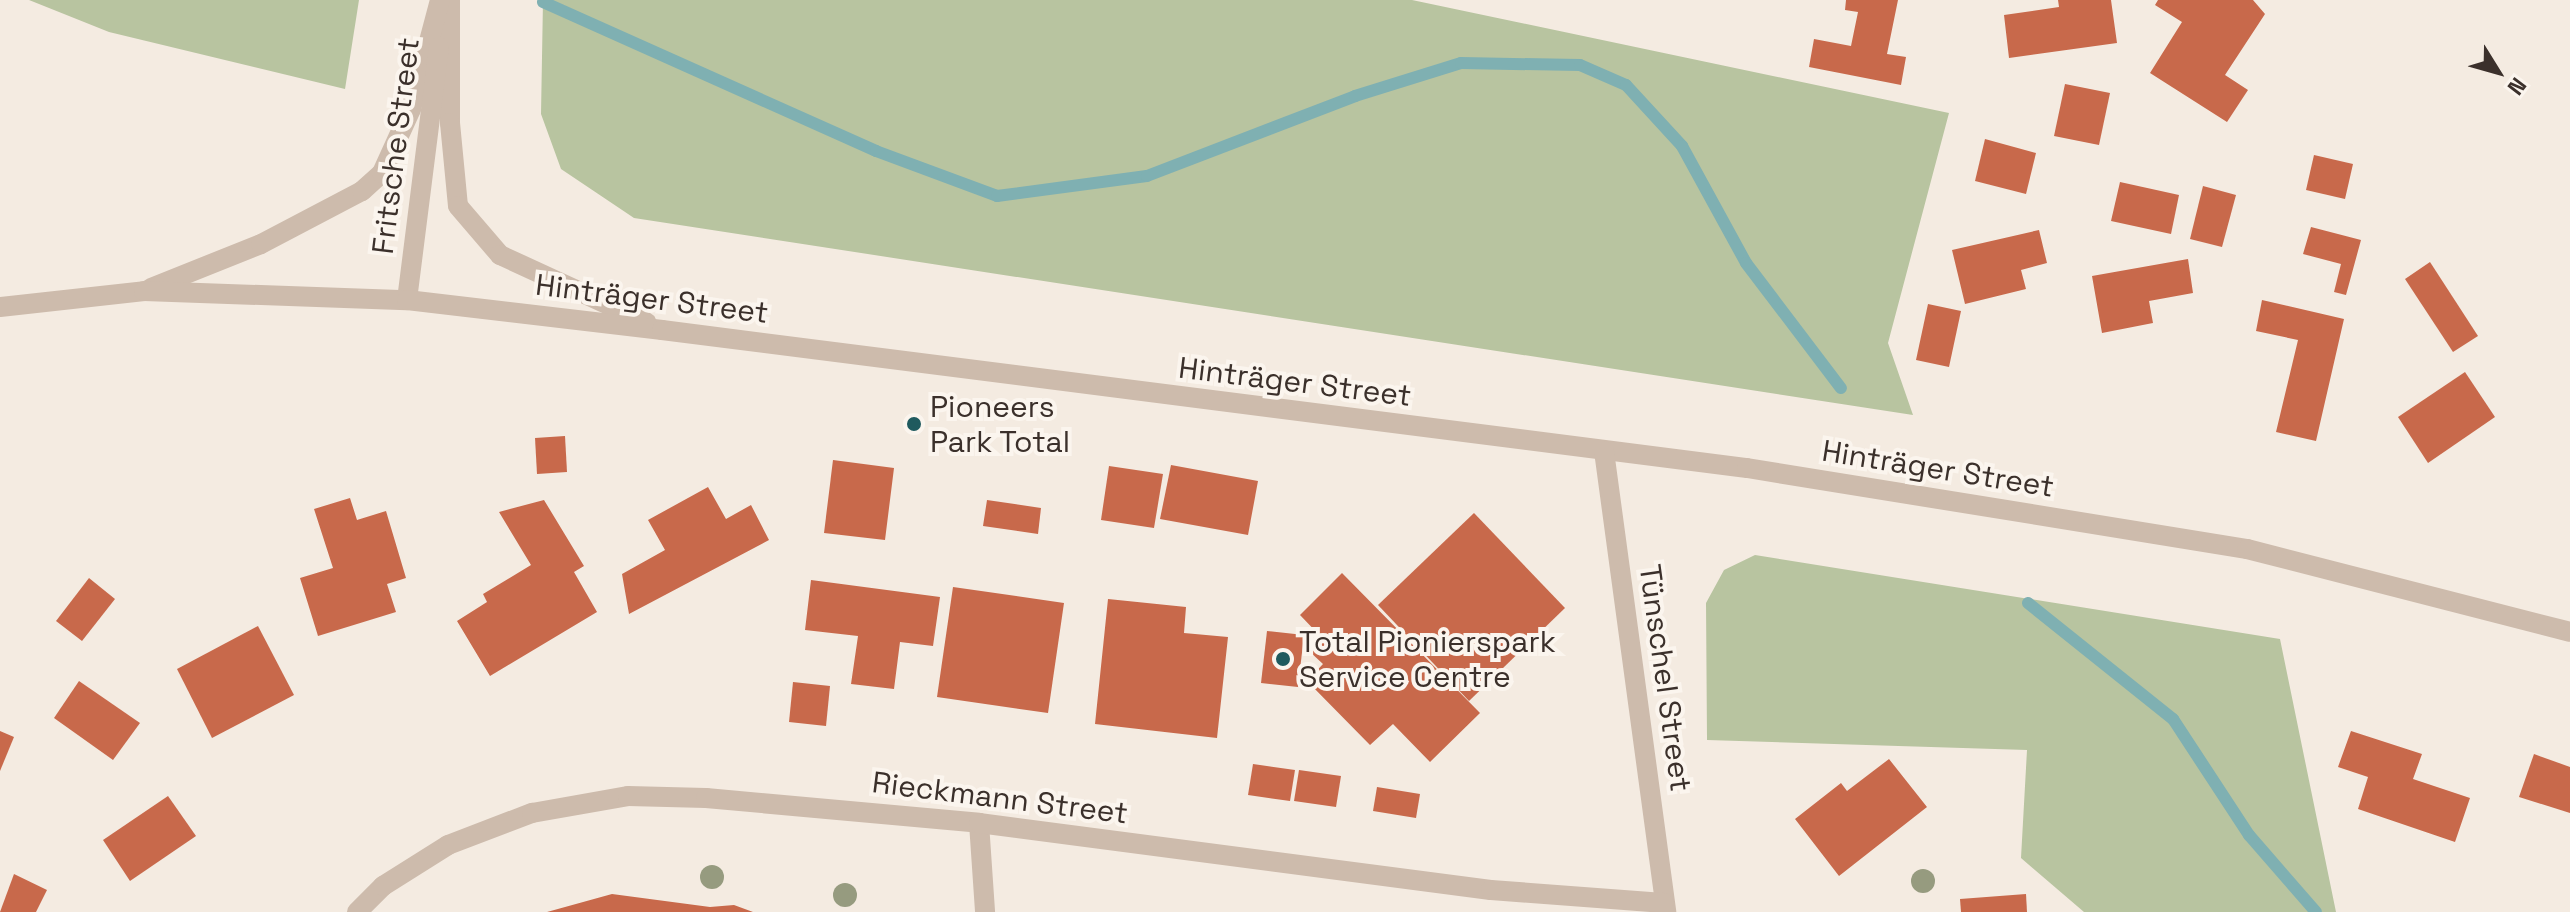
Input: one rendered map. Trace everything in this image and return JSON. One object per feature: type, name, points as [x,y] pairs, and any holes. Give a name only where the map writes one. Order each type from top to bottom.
[{"type":"street","points":[[144,291],[261,244],[362,191],[382,173],[411,109],[445,0]]},
{"type":"street","points":[[445,0],[450,123],[458,206],[500,255],[662,330]]},
{"type":"street","name":"Fritsche Street","points":[[407,300],[445,0]]},
{"type":"street","name":"Hinträger Street","points":[[0,307],[144,291],[407,300],[662,330],[1747,468],[2247,549],[2570,632]]},
{"type":"street","name":"Tünschel Street","points":[[1604,451],[1665,907]]},
{"type":"street","name":"Rieckmann Street","points":[[357,912],[383,886],[448,845],[532,813],[585,801],[706,798],[979,823],[1491,890],[1665,907]]},
{"type":"street","points":[[979,823],[985,912]]},
{"type":"green space","points":[[29,0],[359,0],[345,89],[109,32]]},
{"type":"green space","points":[[543,0],[1412,0],[1949,113],[1888,343],[1913,415],[634,218],[561,169],[541,114]]},
{"type":"green space","points":[[1755,555],[2280,639],[2336,912],[2084,912],[2021,858],[2027,750],[1707,740],[1706,603],[1724,570]]},
{"type":"building","points":[[1846,0],[1898,0],[1887,54],[1906,57],[1901,85],[1809,67],[1814,39],[1851,46],[1858,12],[1845,10]]},
{"type":"building","points":[[2058,0],[2111,0],[2117,43],[2009,58],[2004,15],[2059,7]]},
{"type":"building","points":[[2158,0],[2253,0],[2265,14],[2225,75],[2248,90],[2227,122],[2150,73],[2182,22],[2155,5]]},
{"type":"building","points":[[2065,84],[2110,93],[2099,145],[2054,136]]},
{"type":"building","points":[[1985,139],[2036,153],[2026,194],[1975,181]]},
{"type":"building","points":[[2314,155],[2353,164],[2345,199],[2306,190]]},
{"type":"building","points":[[2120,182],[2179,195],[2171,234],[2111,221]]},
{"type":"building","points":[[2203,186],[2236,195],[2222,247],[2190,239]]},
{"type":"building","points":[[2311,227],[2361,240],[2346,295],[2334,292],[2341,264],[2303,254]]},
{"type":"building","points":[[2039,230],[2047,263],[2021,270],[2026,289],[1965,304],[1952,250]]},
{"type":"building","points":[[2188,259],[2193,293],[2149,301],[2153,323],[2102,333],[2092,276]]},
{"type":"building","points":[[2430,262],[2478,336],[2453,352],[2405,279]]},
{"type":"building","points":[[2262,300],[2344,319],[2316,441],[2276,432],[2298,340],[2256,331]]},
{"type":"building","points":[[1928,304],[1961,311],[1949,367],[1916,360]]},
{"type":"building","points":[[2465,372],[2495,417],[2428,463],[2398,417]]},
{"type":"building","points":[[565,436],[567,472],[537,474],[535,438]]},
{"type":"building","points":[[833,460],[894,468],[885,540],[824,533]]},
{"type":"building","points":[[1171,465],[1258,481],[1248,535],[1160,519]]},
{"type":"building","points":[[1109,466],[1163,474],[1154,528],[1101,520]]},
{"type":"building","points":[[708,487],[726,519],[751,505],[769,540],[629,614],[622,574],[665,550],[648,520]]},
{"type":"building","points":[[350,498],[357,520],[386,511],[406,578],[387,584],[396,612],[318,636],[300,578],[333,568],[314,509]]},
{"type":"building","points":[[544,500],[584,566],[574,572],[597,612],[490,676],[457,621],[487,602],[483,594],[531,565],[499,512]]},
{"type":"building","points":[[987,500],[1041,508],[1038,534],[983,526]]},
{"type":"building","points":[[1474,513],[1565,608],[1469,701],[1378,605]]},
{"type":"building","points":[[1342,573],[1480,713],[1430,762],[1393,724],[1370,745],[1307,681],[1323,664],[1309,651],[1322,638],[1300,615]]},
{"type":"building","points":[[89,578],[115,599],[82,641],[56,621]]},
{"type":"building","points":[[811,580],[940,597],[933,646],[900,642],[894,689],[851,684],[858,636],[805,630]]},
{"type":"building","points":[[953,587],[1064,603],[1048,713],[937,697]]},
{"type":"building","points":[[1108,599],[1186,607],[1184,633],[1228,637],[1217,738],[1095,724]]},
{"type":"building","points":[[258,626],[294,695],[212,738],[177,669]]},
{"type":"building","name":"Total Pionierspark Service Centre","points":[[1267,631],[1304,635],[1298,687],[1261,683]]},
{"type":"building","points":[[79,681],[140,723],[113,760],[54,718]]},
{"type":"building","points":[[793,682],[830,686],[826,726],[789,722]]},
{"type":"building","points":[[0,731],[14,737],[0,771]]},
{"type":"building","points":[[2351,731],[2422,754],[2413,779],[2470,798],[2455,842],[2358,809],[2368,777],[2338,767]]},
{"type":"building","points":[[2534,754],[2570,767],[2570,813],[2519,797]]},
{"type":"building","points":[[1889,759],[1927,807],[1839,876],[1795,819],[1841,783],[1847,791]]},
{"type":"building","points":[[1253,764],[1295,770],[1290,801],[1248,795]]},
{"type":"building","points":[[1299,770],[1341,776],[1336,807],[1294,801]]},
{"type":"building","points":[[1377,787],[1420,794],[1416,818],[1373,811]]},
{"type":"building","points":[[168,796],[196,836],[130,881],[103,840]]},
{"type":"building","points":[[14,874],[47,890],[36,912],[0,912]]},
{"type":"building","points":[[612,894],[710,907],[734,905],[753,912],[547,912]]},
{"type":"building","points":[[2026,894],[2027,912],[1961,912],[1960,899]]},
{"type":"waterway","points":[[543,2],[876,151],[997,196],[1147,176],[1355,96],[1461,63],[1580,65],[1626,85],[1682,146],[1746,263],[1841,388]]},
{"type":"waterway","points":[[2028,603],[2173,719],[2249,835],[2316,912]]},
{"type":"place","name":"Pioneers Park Total","points":[[914,424]]},
{"type":"place","name":"Total Pionierspark Service Centre","points":[[1283,659]]}]
